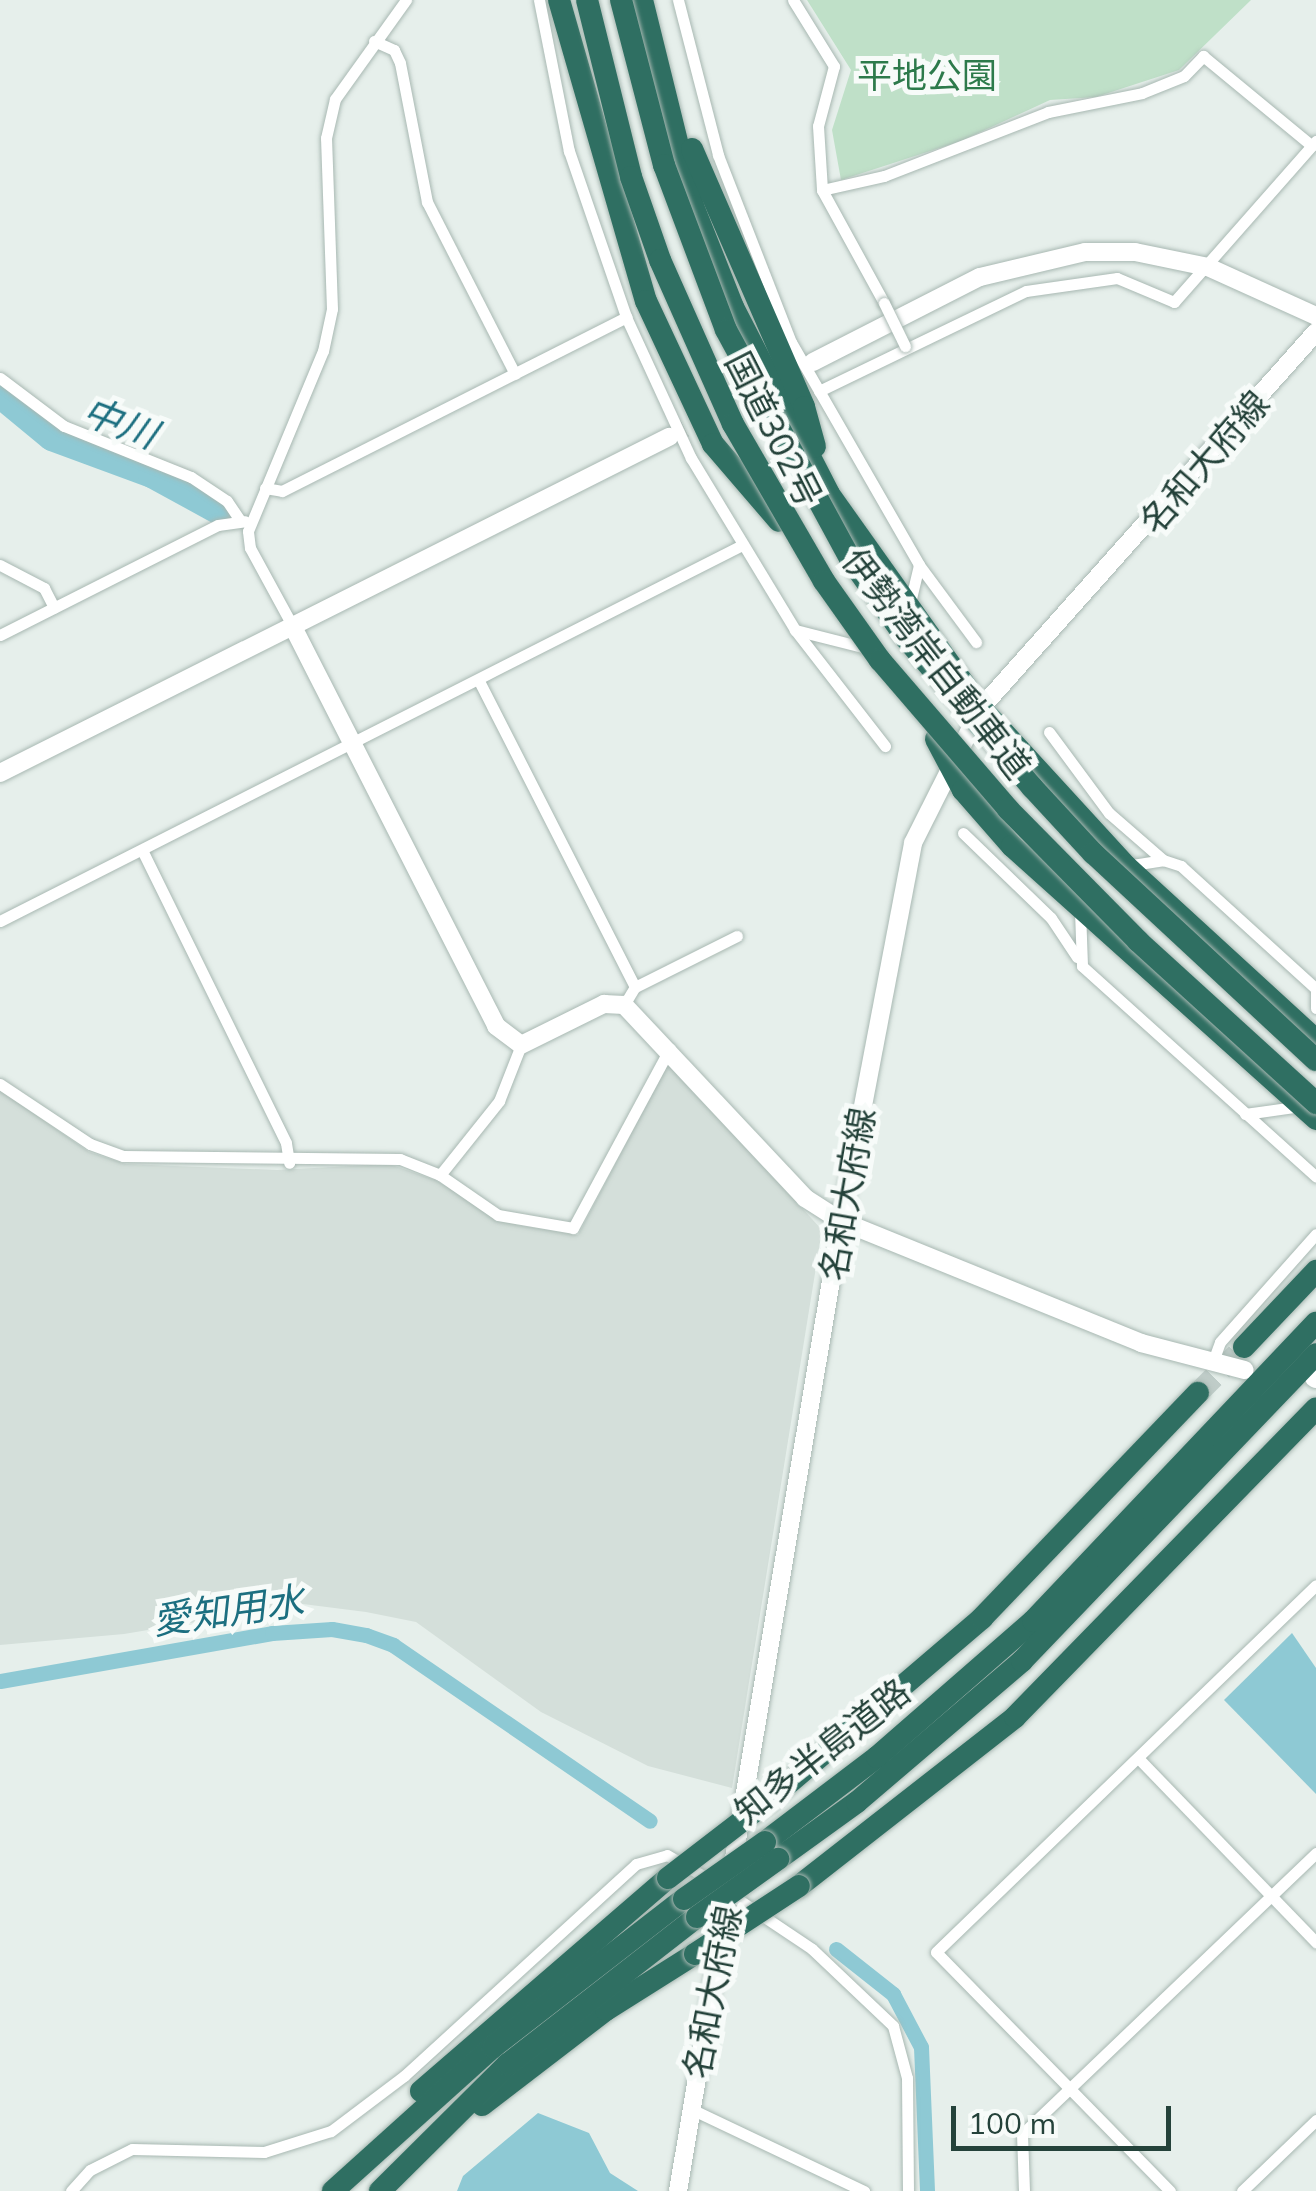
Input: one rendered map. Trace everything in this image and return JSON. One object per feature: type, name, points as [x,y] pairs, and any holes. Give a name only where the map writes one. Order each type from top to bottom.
[{"type":"highway","points":[[560,0],[596,144],[646,301],[713,444],[779,522]]},
{"type":"highway","name":"国道302号","points":[[585,0],[626,174],[654,252],[779,522],[866,648],[952,760],[963,790],[1080,911],[1311,1109]]},
{"type":"highway","name":"伊勢湾岸自動車道","points":[[585,0],[616,124],[660,260],[734,424],[824,581],[880,660],[1035,838],[1311,1109]]},
{"type":"highway","name":"伊勢湾岸自動車道","points":[[621,0],[664,166],[726,330],[851,560],[964,710],[1093,854],[1316,1060]]},
{"type":"highway","name":"国道302号","points":[[642,0],[693,206],[733,307],[830,494],[908,611],[981,708],[1126,866],[1316,1040]]},
{"type":"highway","points":[[657,0],[686,131],[804,407],[830,494]]},
{"type":"highway","points":[[1244,1359],[1316,1271]]},
{"type":"highway","name":"知多半島道路","points":[[772,1851],[1033,1621],[1316,1323]]},
{"type":"highway","name":"知多半島道路","points":[[333,2191],[547,2004],[772,1851],[857,1802],[1022,1661],[1316,1354]]},
{"type":"highway","points":[[362,2164],[413,2098],[668,1878],[768,1802],[982,1618],[1198,1393]]},
{"type":"highway","points":[[402,2166],[606,2010],[800,1886],[1015,1717],[1316,1409]]},
{"type":"highway","name":"知多半島道路","points":[[380,2191],[508,2064],[691,1908]]},
{"type":"street","points":[[0,635],[245,521],[265,488],[322,352],[332,309],[326,138],[335,99],[406,0]]},
{"type":"street","points":[[539,0],[569,150],[626,318],[740,546],[796,630],[884,746]]},
{"type":"street","points":[[678,0],[745,228],[819,391],[919,565],[976,642]]},
{"type":"street","points":[[793,0],[834,66],[818,126],[822,190],[905,346]]},
{"type":"street","points":[[374,41],[394,50],[400,63],[427,202],[515,374]]},
{"type":"street","points":[[819,391],[1003,300],[1061,283],[1133,280],[1174,302],[1314,143],[1203,56],[1184,76],[1142,93],[1048,112],[884,176],[822,190]]},
{"type":"street","points":[[814,362],[969,282],[1039,259],[1122,251],[1208,266],[1316,316]]},
{"type":"street","points":[[265,488],[282,491],[626,318]]},
{"type":"street","name":"名和大府線","points":[[678,2191],[689,2108],[732,1894],[842,1221],[913,843],[981,708],[1316,332]]},
{"type":"street","points":[[0,378],[64,426],[191,477],[227,501],[245,521],[250,548],[496,1026],[521,1045]]},
{"type":"street","points":[[0,773],[668,437]]},
{"type":"street","points":[[0,921],[740,546]]},
{"type":"street","points":[[0,565],[44,588],[54,608]]},
{"type":"street","points":[[908,611],[919,565]]},
{"type":"street","points":[[796,630],[866,648]]},
{"type":"street","points":[[479,681],[635,987]]},
{"type":"street","points":[[1049,732],[1109,813],[1163,860],[1181,866],[1316,988],[1316,1008]]},
{"type":"street","points":[[963,833],[1052,918],[1078,957],[1316,1176]]},
{"type":"street","points":[[142,850],[286,1142],[289,1163]]},
{"type":"street","points":[[1126,866],[1163,860]]},
{"type":"street","points":[[1078,957],[1080,911]]},
{"type":"street","points":[[624,1004],[635,987],[737,936]]},
{"type":"street","points":[[440,1175],[500,1101],[521,1045],[604,1004],[624,1004],[670,1048],[805,1198],[842,1221],[1141,1343],[1212,1364],[1244,1359]]},
{"type":"street","points":[[0,1084],[90,1144],[123,1156],[289,1163],[374,1157],[440,1175],[498,1214],[573,1228],[670,1048]]},
{"type":"street","points":[[1246,1114],[1311,1109]]},
{"type":"street","points":[[1212,1364],[1220,1342],[1316,1234]]},
{"type":"street","points":[[1170,2191],[936,1952],[1316,1585]]},
{"type":"street","points":[[1139,1759],[1316,1942]]},
{"type":"street","points":[[1024,2191],[1022,2134],[1316,1854]]},
{"type":"street","points":[[71,2191],[90,2170],[132,2149],[264,2152],[331,2131],[390,2089],[552,1934],[649,1857],[684,1861],[812,1949],[892,2026],[908,2078],[908,2191]]},
{"type":"street","points":[[689,2108],[864,2191]]},
{"type":"street","points":[[1242,2191],[1316,2120]]},
{"type":"shaded area","points":[[666,1067],[674,1067],[822,1230],[732,1788],[648,1766],[541,1712],[416,1622],[366,1612],[303,1604],[124,1634],[0,1645],[0,1090],[89,1152],[126,1164],[277,1170],[389,1164],[435,1180],[517,1225],[578,1235]]},
{"type":"green space","name":"平地公園","points":[[807,0],[1251,0],[1179,70],[1096,97],[1050,100],[961,141],[841,180],[832,130],[851,70]]},
{"type":"water","points":[[1292,1633],[1316,1668],[1316,1794],[1224,1700]]},
{"type":"water","points":[[538,2113],[589,2133],[610,2173],[638,2191],[457,2191],[463,2176]]},
{"type":"waterway","name":"中川","points":[[0,394],[52,437],[152,474],[220,511]]},
{"type":"waterway","name":"愛知用水","points":[[0,1681],[272,1633],[332,1629],[366,1635],[393,1645],[650,1821]]},
{"type":"waterway","name":"愛知用水","points":[[836,1949],[893,1994],[921,2047],[927,2191]]},
{"type":"tunnel","points":[[669,437],[769,385]]},
{"type":"tunnel","points":[[1198,1393],[1244,1347]]}]
